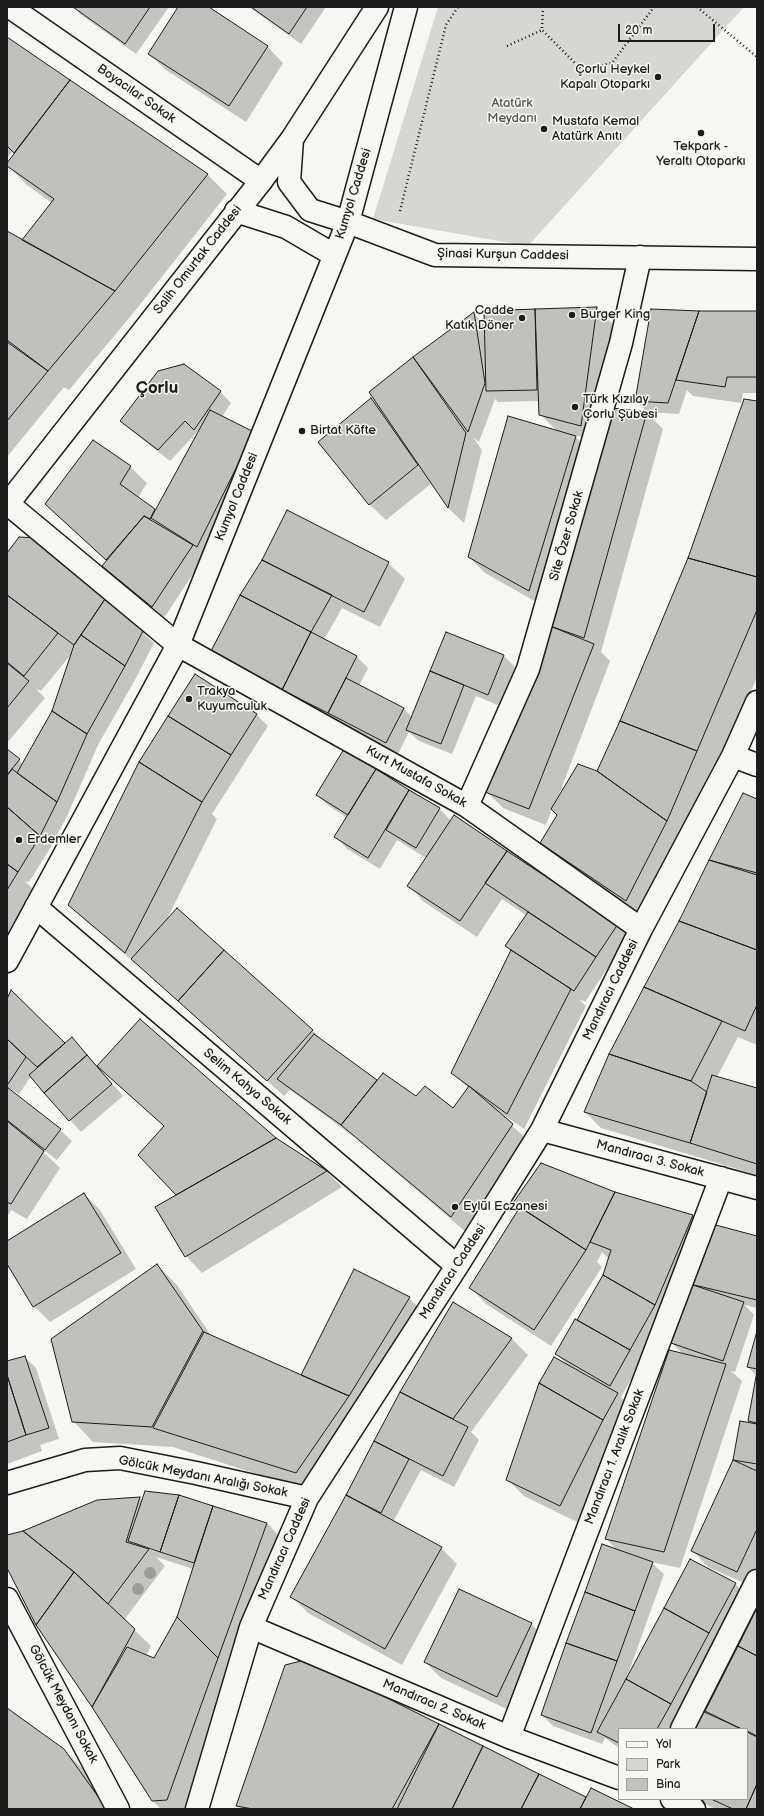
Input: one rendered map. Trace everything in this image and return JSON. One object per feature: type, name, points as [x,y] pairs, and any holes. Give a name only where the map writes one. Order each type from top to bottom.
[{"type":"street","name":"Salih Omurtak Caddesi","points":[[7,504],[261,181],[292,139],[377,7]]},
{"type":"street","name":"Kumyol Caddesi","points":[[7,960],[178,645],[348,222],[406,7]]},
{"type":"street","name":"Boyacılar Sokak","points":[[8,8],[261,181]]},
{"type":"street","name":"Şinasi Kurşun Caddesi","points":[[292,139],[289,182],[310,210],[348,222],[435,255],[757,259]]},
{"type":"street","points":[[236,211],[286,227],[334,255]]},
{"type":"street","name":"Site Özer Sokak","points":[[467,806],[528,669],[621,343],[640,257]]},
{"type":"street","name":"Kurt Mustafa Sokak","points":[[7,504],[178,645],[467,806],[641,929]]},
{"type":"street","name":"Mandıracı Caddesi","points":[[197,1809],[251,1627],[306,1498],[457,1266],[542,1130],[641,929],[733,756],[757,702]]},
{"type":"street","points":[[733,756],[757,765]]},
{"type":"street","name":"Selim Kahya Sokak","points":[[36,907],[457,1266]]},
{"type":"street","name":"Mandıracı 3. Sokak","points":[[542,1130],[757,1188]]},
{"type":"street","name":"Mandıracı 1. Aralık Sokak","points":[[509,1737],[721,1178]]},
{"type":"street","name":"Gölcük Meydanı Aralığı Sokak","points":[[7,1483],[85,1460],[120,1458],[196,1473],[306,1498]]},
{"type":"street","points":[[683,1728],[757,1582]]},
{"type":"street","name":"Gölcük Meydanı Sokak","points":[[7,1600],[118,1809]]},
{"type":"street","name":"Mandıracı 2. Sokak","points":[[251,1627],[509,1737],[618,1778]]},
{"type":"street","points":[[674,1800],[694,1809]]},
{"type":"path","points":[[399,212],[446,25],[458,7]]},
{"type":"path","points":[[543,7],[542,30],[582,70],[612,63],[654,7]]},
{"type":"path","points":[[697,7],[757,57]]},
{"type":"path","points":[[507,46],[542,30]]},
{"type":"green space","name":"Atatürk Meydanı","points":[[438,7],[744,7],[528,246],[373,219]]},
{"type":"building","points":[[73,7],[150,7],[125,44]]},
{"type":"building","points":[[178,7],[209,7],[268,46],[229,106],[148,54]]},
{"type":"building","points":[[251,7],[307,7],[289,34]]},
{"type":"building","points":[[7,37],[70,80],[14,153],[7,146]]},
{"type":"building","points":[[70,80],[208,174],[115,291],[22,240],[54,199],[7,166],[7,163]]},
{"type":"building","points":[[7,231],[115,291],[48,371],[7,340]]},
{"type":"building","points":[[597,307],[581,426],[539,415],[535,309]]},
{"type":"building","points":[[535,309],[537,390],[486,391],[484,311]]},
{"type":"building","points":[[651,309],[699,311],[668,403],[635,401]]},
{"type":"building","points":[[699,311],[757,311],[757,377],[727,377],[725,387],[676,380]]},
{"type":"building","points":[[474,312],[485,383],[468,432],[413,357]]},
{"type":"building","points":[[7,342],[48,371],[7,421]]},
{"type":"building","points":[[413,357],[466,433],[448,508],[369,392]]},
{"type":"building","points":[[184,364],[221,391],[194,430],[185,421],[158,450],[120,421],[158,371]]},
{"type":"building","points":[[371,398],[418,465],[369,505],[318,442]]},
{"type":"building","points":[[744,399],[757,401],[757,577],[688,558]]},
{"type":"building","points":[[612,408],[647,412],[584,638],[550,626]]},
{"type":"building","points":[[210,410],[254,432],[197,547],[151,518]]},
{"type":"building","points":[[508,416],[576,436],[529,591],[468,557]]},
{"type":"building","points":[[93,440],[131,466],[120,484],[155,509],[150,519],[144,516],[106,560],[45,504]]},
{"type":"building","points":[[287,510],[389,562],[364,612],[262,560]]},
{"type":"building","points":[[144,516],[193,545],[152,607],[102,566]]},
{"type":"building","points":[[19,537],[39,538],[107,596],[74,645],[7,595],[7,553]]},
{"type":"building","points":[[688,558],[757,577],[757,610],[697,751],[620,721]]},
{"type":"building","points":[[262,560],[332,595],[311,632],[240,595]]},
{"type":"building","points":[[7,595],[58,633],[24,676],[7,662]]},
{"type":"building","points":[[240,595],[311,632],[282,690],[210,653]]},
{"type":"building","points":[[107,596],[143,631],[125,666],[81,635]]},
{"type":"building","points":[[550,626],[594,644],[529,809],[485,792]]},
{"type":"building","points":[[311,632],[357,656],[328,713],[282,690]]},
{"type":"building","points":[[446,632],[504,655],[488,695],[430,671]]},
{"type":"building","points":[[81,635],[125,666],[87,734],[52,711],[74,645]]},
{"type":"building","points":[[7,663],[29,681],[7,708]]},
{"type":"building","points":[[430,671],[464,685],[441,744],[406,730]]},
{"type":"building","points":[[195,674],[257,714],[231,755],[168,716]]},
{"type":"building","points":[[346,678],[404,708],[386,743],[328,713]]},
{"type":"building","points":[[52,711],[87,734],[57,802],[17,773]]},
{"type":"building","points":[[168,716],[231,755],[202,802],[139,762]]},
{"type":"building","points":[[620,721],[697,751],[667,821],[597,771]]},
{"type":"building","points":[[7,749],[20,759],[7,775]]},
{"type":"building","points":[[344,749],[376,769],[348,815],[316,795]]},
{"type":"building","points":[[139,762],[202,802],[125,953],[68,905]]},
{"type":"building","points":[[578,764],[597,771],[667,821],[626,901],[540,843],[557,815],[551,809]]},
{"type":"building","points":[[12,769],[57,802],[40,836],[7,807],[7,776]]},
{"type":"building","points":[[376,769],[409,790],[368,858],[334,837]]},
{"type":"building","points":[[409,790],[440,808],[416,848],[386,830]]},
{"type":"building","points":[[743,793],[757,799],[757,873],[709,860]]},
{"type":"building","points":[[7,807],[40,836],[18,872],[7,864]]},
{"type":"building","points":[[454,815],[507,851],[460,921],[407,886]]},
{"type":"building","points":[[507,851],[618,924],[596,957],[485,883]]},
{"type":"building","points":[[709,860],[757,875],[757,950],[679,921]]},
{"type":"building","points":[[7,864],[18,872],[7,890]]},
{"type":"building","points":[[177,908],[224,950],[178,1001],[131,959]]},
{"type":"building","points":[[528,912],[596,957],[574,991],[505,946]]},
{"type":"building","points":[[679,921],[757,950],[757,1005],[745,1031],[644,987]]},
{"type":"building","points":[[224,950],[313,1030],[267,1081],[178,1001]]},
{"type":"building","points":[[511,950],[571,989],[507,1114],[451,1073]]},
{"type":"building","points":[[644,987],[722,1021],[691,1081],[609,1054]]},
{"type":"building","points":[[11,990],[65,1043],[37,1067],[7,1039],[7,999]]},
{"type":"building","points":[[140,1019],[276,1138],[176,1195],[138,1155],[164,1126],[97,1066]]},
{"type":"building","points":[[314,1034],[377,1080],[341,1125],[277,1079]]},
{"type":"building","points":[[72,1037],[87,1055],[44,1093],[29,1075]]},
{"type":"building","points":[[7,1039],[26,1057],[8,1084],[7,1083]]},
{"type":"building","points":[[609,1054],[691,1081],[707,1092],[690,1143],[584,1112]]},
{"type":"building","points":[[87,1055],[112,1084],[69,1121],[44,1093]]},
{"type":"building","points":[[383,1073],[416,1096],[425,1086],[453,1108],[469,1086],[513,1124],[451,1217],[341,1125]]},
{"type":"building","points":[[712,1075],[757,1088],[757,1164],[690,1143]]},
{"type":"building","points":[[7,1087],[61,1129],[45,1150],[7,1120]]},
{"type":"building","points":[[7,1121],[44,1151],[11,1204],[7,1202]]},
{"type":"building","points":[[276,1138],[327,1171],[185,1257],[155,1207]]},
{"type":"building","points":[[541,1163],[615,1192],[586,1250],[513,1203]]},
{"type":"building","points":[[615,1192],[693,1215],[655,1305],[603,1275],[611,1250],[590,1242]]},
{"type":"building","points":[[84,1193],[121,1253],[33,1307],[7,1264],[7,1241]]},
{"type":"building","points":[[520,1207],[586,1250],[534,1330],[469,1288]]},
{"type":"building","points":[[712,1224],[757,1236],[757,1300],[690,1284]]},
{"type":"building","points":[[157,1264],[203,1331],[152,1427],[72,1422],[51,1339]]},
{"type":"building","points":[[354,1269],[410,1297],[349,1396],[301,1375]]},
{"type":"building","points":[[603,1275],[655,1305],[630,1350],[577,1320]]},
{"type":"building","points":[[690,1284],[744,1302],[723,1361],[671,1343]]},
{"type":"building","points":[[453,1302],[512,1338],[453,1419],[400,1392]]},
{"type":"building","points":[[575,1319],[630,1350],[610,1386],[555,1354]]},
{"type":"building","points":[[757,1331],[757,1369],[747,1367]]},
{"type":"building","points":[[204,1332],[349,1396],[296,1473],[153,1428]]},
{"type":"building","points":[[669,1350],[726,1364],[664,1552],[605,1539]]},
{"type":"building","points":[[25,1356],[49,1428],[26,1435],[7,1375],[7,1361]]},
{"type":"building","points":[[554,1357],[618,1393],[603,1420],[539,1383]]},
{"type":"building","points":[[757,1371],[757,1423],[748,1421]]},
{"type":"building","points":[[7,1375],[26,1435],[7,1442]]},
{"type":"building","points":[[539,1383],[603,1420],[560,1506],[506,1480]]},
{"type":"building","points":[[400,1392],[468,1427],[443,1476],[374,1441]]},
{"type":"building","points":[[740,1421],[757,1424],[757,1464],[733,1460]]},
{"type":"building","points":[[374,1441],[409,1459],[381,1513],[346,1495]]},
{"type":"building","points":[[733,1460],[757,1471],[757,1529],[737,1572],[691,1551]]},
{"type":"building","points":[[145,1491],[179,1495],[160,1552],[128,1541]]},
{"type":"building","points":[[179,1495],[213,1506],[194,1563],[160,1552]]},
{"type":"building","points":[[346,1495],[442,1547],[385,1649],[290,1597]]},
{"type":"building","points":[[140,1497],[126,1542],[149,1549],[108,1604],[74,1572],[23,1531],[97,1500]]},
{"type":"building","points":[[213,1506],[267,1523],[218,1658],[177,1617]]},
{"type":"building","points":[[23,1531],[74,1572],[36,1625],[7,1568],[7,1535]]},
{"type":"building","points":[[602,1544],[653,1562],[635,1611],[585,1592]]},
{"type":"building","points":[[690,1559],[736,1583],[709,1633],[664,1608]]},
{"type":"building","points":[[74,1572],[135,1629],[92,1707],[36,1625]]},
{"type":"building","points":[[459,1589],[532,1623],[497,1697],[424,1662]]},
{"type":"building","points":[[585,1592],[635,1611],[617,1661],[566,1643]]},
{"type":"building","points":[[664,1608],[709,1633],[671,1704],[626,1679]]},
{"type":"building","points":[[757,1608],[757,1656],[738,1646]]},
{"type":"building","points":[[177,1617],[218,1658],[167,1800],[152,1801],[92,1707],[127,1647],[154,1658]]},
{"type":"building","points":[[566,1643],[617,1661],[591,1733],[541,1715]]},
{"type":"building","points":[[738,1646],[757,1656],[757,1737],[748,1732],[748,1728],[739,1728],[705,1711]]},
{"type":"building","points":[[309,1659],[439,1724],[392,1809],[253,1809],[236,1806],[285,1665]]},
{"type":"building","points":[[626,1679],[671,1704],[658,1728],[618,1728],[618,1742],[597,1732]]},
{"type":"building","points":[[7,1708],[64,1749],[107,1809],[7,1809]]},
{"type":"building","points":[[702,1711],[740,1728],[694,1728]]},
{"type":"building","points":[[439,1724],[483,1746],[452,1809],[397,1809]]},
{"type":"building","points":[[748,1732],[757,1736],[757,1784],[746,1809],[733,1809],[713,1800],[748,1800]]},
{"type":"building","points":[[483,1746],[539,1774],[521,1809],[452,1809]]},
{"type":"building","points":[[539,1774],[586,1797],[580,1809],[521,1809]]},
{"type":"building","points":[[757,1784],[757,1809],[746,1809]]},
{"type":"building","points":[[591,1788],[634,1809],[580,1809]]},
{"type":"place","name":"Çorlu Heykel Kapalı Otoparkı","points":[[658,77]]},
{"type":"place","name":"Mustafa Kemal Atatürk Anıtı","points":[[544,129]]},
{"type":"place","name":"Tekpark - Yeraltı Otoparkı","points":[[701,133]]},
{"type":"place","name":"Burger King","points":[[572,315]]},
{"type":"place","name":"Cadde Katık Döner","points":[[522,318]]},
{"type":"place","name":"Türk Kızılay Çorlu Şubesi","points":[[575,407]]},
{"type":"place","name":"Birtat Köfte","points":[[302,431]]},
{"type":"place","name":"Trakya Kuyumculuk","points":[[189,699]]},
{"type":"place","name":"Erdemler","points":[[19,840]]},
{"type":"place","name":"Eylül Eczanesi","points":[[455,1207]]},
{"type":"district","name":"Çorlu","points":[[157,389]]}]
